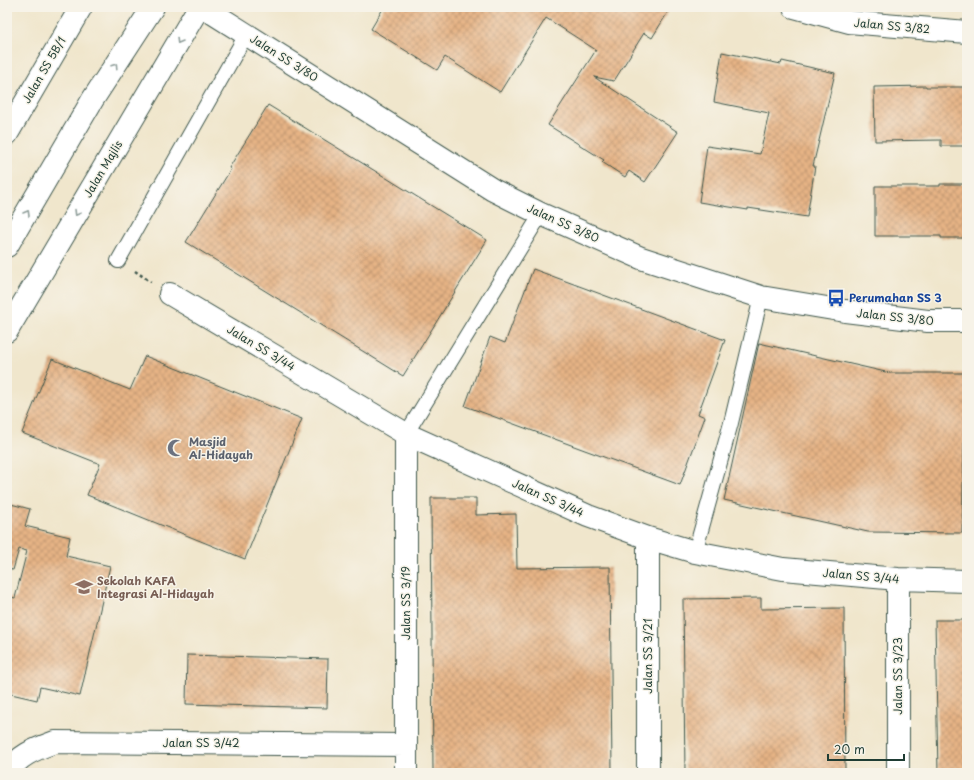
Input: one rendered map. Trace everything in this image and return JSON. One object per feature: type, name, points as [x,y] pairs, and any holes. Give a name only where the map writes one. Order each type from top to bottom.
[{"type":"street","name":"Jalan SS 5B/1","points":[[7,134],[81,7]]},
{"type":"street","points":[[7,246],[94,99],[153,7]]},
{"type":"street","name":"Jalan Majlis","points":[[7,331],[199,7]]},
{"type":"street","name":"Jalan SS 3/80","points":[[203,7],[493,190],[541,214],[642,258],[761,297],[860,313],[928,321],[967,321]]},
{"type":"street","name":"Jalan SS 3/82","points":[[794,7],[849,22],[967,32]]},
{"type":"street","name":"Jalan SS 3/44","points":[[170,294],[406,434],[588,516],[648,538],[695,552],[783,569],[898,579],[967,580]]},
{"type":"street","name":"Jalan SS 3/19","points":[[406,434],[406,773]]},
{"type":"street","name":"Jalan SS 3/21","points":[[648,538],[648,773]]},
{"type":"street","name":"Jalan SS 3/23","points":[[898,579],[898,773]]},
{"type":"street","name":"Jalan SS 3/42","points":[[8,773],[13,764],[33,750],[55,742],[406,745]]},
{"type":"lane","points":[[118,260],[246,35]]},
{"type":"lane","points":[[406,434],[541,214]]},
{"type":"lane","points":[[695,552],[731,423],[761,297]]},
{"type":"path","points":[[118,260],[170,294]]},
{"type":"building","points":[[384,7],[671,7],[652,38],[644,33],[614,81],[594,77],[678,132],[645,182],[629,171],[625,177],[602,162],[604,160],[548,125],[596,50],[546,18],[500,92],[445,57],[437,70],[371,29]]},
{"type":"building","points":[[722,52],[781,64],[782,61],[835,73],[813,166],[815,166],[807,217],[699,202],[707,146],[760,154],[769,113],[714,102]]},
{"type":"building","points":[[874,87],[967,87],[967,146],[941,146],[941,140],[875,141]]},
{"type":"building","points":[[268,105],[487,240],[403,376],[186,242]]},
{"type":"building","points":[[940,184],[967,184],[967,238],[941,238],[941,236],[875,236],[875,186],[940,186]]},
{"type":"building","points":[[533,269],[725,340],[698,414],[705,417],[680,485],[465,406],[490,337],[505,343]]},
{"type":"building","points":[[759,343],[890,373],[967,373],[967,443],[964,443],[962,533],[868,532],[724,500]]},
{"type":"building","name":"Masjid Al-Hidayah","points":[[145,356],[302,419],[245,559],[87,495],[100,464],[22,433],[52,359],[130,390]]},
{"type":"building","points":[[431,498],[476,498],[476,515],[516,514],[517,568],[610,567],[612,773],[433,773]]},
{"type":"building","points":[[7,503],[30,509],[25,526],[70,537],[66,556],[110,566],[80,696],[40,687],[37,700],[7,693],[7,596],[15,598],[27,551],[19,549],[13,570],[7,569]]},
{"type":"building","points":[[761,598],[761,609],[844,608],[845,773],[685,773],[683,599]]},
{"type":"building","points":[[935,620],[967,620],[967,773],[938,773]]},
{"type":"building","points":[[187,655],[328,659],[327,708],[186,704]]},
{"type":"place","name":"Perumahan SS 3","points":[[836,298]]},
{"type":"place","name":"Masjid Al-Hidayah","points":[[176,448]]},
{"type":"place","name":"Sekolah KAFA Integrasi Al-Hidayah","points":[[84,587]]}]
